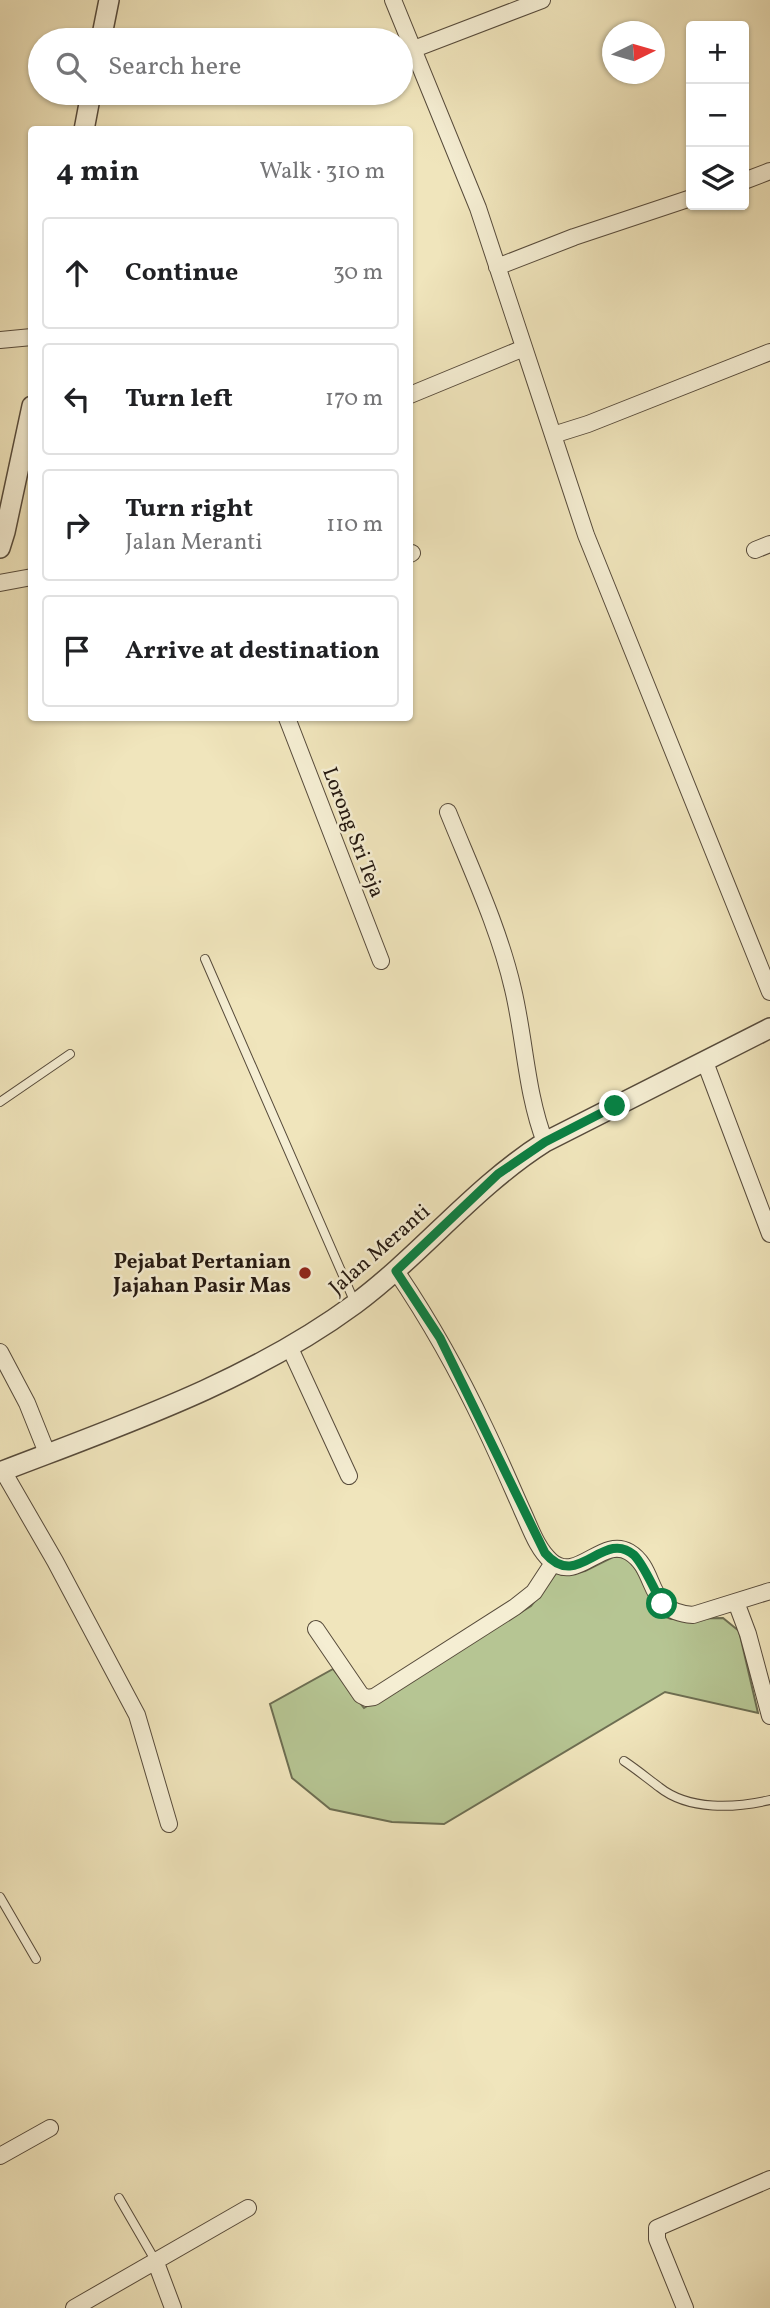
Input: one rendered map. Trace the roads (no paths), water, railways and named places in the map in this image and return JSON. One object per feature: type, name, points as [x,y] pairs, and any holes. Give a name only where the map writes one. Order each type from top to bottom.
[{"type":"street","points":[[103,28],[109,0]]},
{"type":"street","points":[[393,0],[402,28]]},
{"type":"street","points":[[413,40],[541,0]]},
{"type":"street","points":[[413,58],[478,208],[586,536],[770,992]]},
{"type":"street","points":[[86,126],[89,105]]},
{"type":"street","points":[[749,179],[770,172]]},
{"type":"street","points":[[497,267],[574,237],[686,200]]},
{"type":"street","points":[[0,340],[28,337]]},
{"type":"street","points":[[413,394],[524,348]]},
{"type":"street","points":[[552,435],[588,424],[770,352]]},
{"type":"street","points":[[0,548],[28,425]]},
{"type":"street","points":[[0,583],[28,578]]},
{"type":"street","name":"Lorong Sri Teja","points":[[289,721],[381,961]]},
{"type":"street","points":[[448,811],[507,964],[534,1104],[545,1142]]},
{"type":"street","name":"Jalan Meranti","points":[[2,1471],[233,1378],[289,1346],[356,1303],[396,1271],[498,1174],[545,1142],[770,1029]]},
{"type":"street","points":[[705,1062],[770,1234]]},
{"type":"street","points":[[396,1271],[440,1338],[533,1532],[553,1563],[578,1566],[614,1548],[626,1550],[636,1557],[662,1604],[671,1611],[693,1615],[770,1591]]},
{"type":"street","points":[[289,1346],[349,1476]]},
{"type":"street","points":[[0,1352],[27,1404],[47,1452]]},
{"type":"street","points":[[2,1471],[61,1572],[137,1715],[170,1824]]},
{"type":"street","points":[[316,1629],[361,1695],[374,1697],[515,1607],[534,1592],[553,1563]]},
{"type":"street","points":[[736,1602],[748,1634],[770,1716]]},
{"type":"street","points":[[0,2156],[50,2128]]},
{"type":"street","points":[[685,2308],[657,2239],[657,2228],[770,2179]]},
{"type":"street","points":[[74,2308],[248,2208]]},
{"type":"street","points":[[155,2260],[173,2308]]},
{"type":"lane","points":[[205,959],[356,1303]]},
{"type":"lane","points":[[0,1102],[70,1054]]},
{"type":"lane","points":[[624,1761],[659,1788],[691,1802],[740,1805],[770,1800]]},
{"type":"lane","points":[[0,1897],[36,1959]]},
{"type":"lane","points":[[119,2198],[155,2260]]},
{"type":"place","name":"Pejabat Pertanian Jajahan Pasir Mas","points":[[305,1273]]}]
